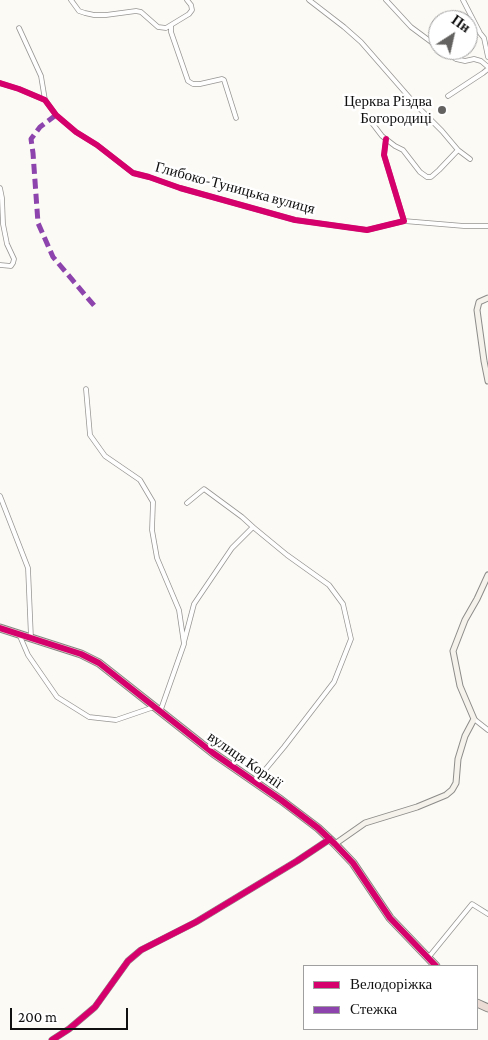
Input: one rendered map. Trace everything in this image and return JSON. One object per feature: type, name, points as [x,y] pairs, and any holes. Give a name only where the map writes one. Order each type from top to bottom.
[{"type":"highway","name":"вулиця Корнії","points":[[0,628],[81,654],[99,663],[213,753],[288,806],[332,841],[353,863],[390,918],[435,965]]},
{"type":"street","points":[[71,0],[79,10],[89,14],[106,15],[136,11],[141,12],[158,27],[166,28],[190,14],[192,10],[191,5],[187,0]]},
{"type":"street","points":[[308,0],[344,27],[360,42],[458,150],[470,159]]},
{"type":"street","points":[[386,0],[411,27],[428,40]]},
{"type":"street","points":[[463,0],[484,38],[488,57]]},
{"type":"street","points":[[171,26],[188,81],[193,84],[200,84],[224,80],[236,118]]},
{"type":"street","points":[[19,28],[41,76],[45,100]]},
{"type":"street","points":[[448,96],[483,74],[488,68],[482,61],[460,60]]},
{"type":"street","points":[[0,83],[45,100]]},
{"type":"street","name":"Глибоко-Туницька вулиця","points":[[45,100],[56,115],[76,132],[133,173],[180,188],[295,220],[368,230],[404,221],[488,226]]},
{"type":"street","points":[[369,119],[386,139],[394,146],[403,150],[420,172],[427,177],[439,170],[458,150]]},
{"type":"street","points":[[386,139],[384,154],[404,221]]},
{"type":"street","points":[[0,188],[3,224],[7,244],[14,259],[11,266],[0,265]]},
{"type":"street","points":[[488,298],[479,302],[478,310],[488,381]]},
{"type":"street","points":[[86,389],[90,435],[105,456],[140,480],[153,502],[152,530],[157,558],[179,610],[184,644]]},
{"type":"street","points":[[187,503],[204,490],[242,517],[287,555],[329,585],[343,604],[351,639],[334,682],[255,782]]},
{"type":"street","points":[[0,496],[28,568],[31,638]]},
{"type":"street","points":[[19,634],[28,655],[58,697],[89,717],[116,720],[157,709],[184,644],[194,604],[232,548],[253,527]]},
{"type":"street","points":[[488,574],[465,620],[453,651],[460,686],[474,719],[488,730]]},
{"type":"street","points":[[52,1040],[69,1029],[95,1007],[128,961],[141,950],[196,922],[365,823],[417,807],[446,795],[456,783],[458,758],[464,736],[474,719]]},
{"type":"street","points":[[428,958],[472,904],[488,914]]},
{"type":"marked path","points":[[56,115],[40,127],[31,139],[38,223],[53,257],[97,309]]},
{"type":"cycle path","points":[[0,83],[45,100],[56,115],[76,132],[97,145],[133,173],[295,220],[367,230],[404,221],[384,155],[386,139]]},
{"type":"cycle path","points":[[0,628],[81,654],[99,663],[213,753],[318,828],[353,863],[390,918],[435,965]]},
{"type":"cycle path","points":[[52,1040],[69,1029],[95,1007],[128,961],[141,950],[196,922],[330,839]]},
{"type":"place","name":"Церква Різдва Богородиці","points":[[442,110]]}]
